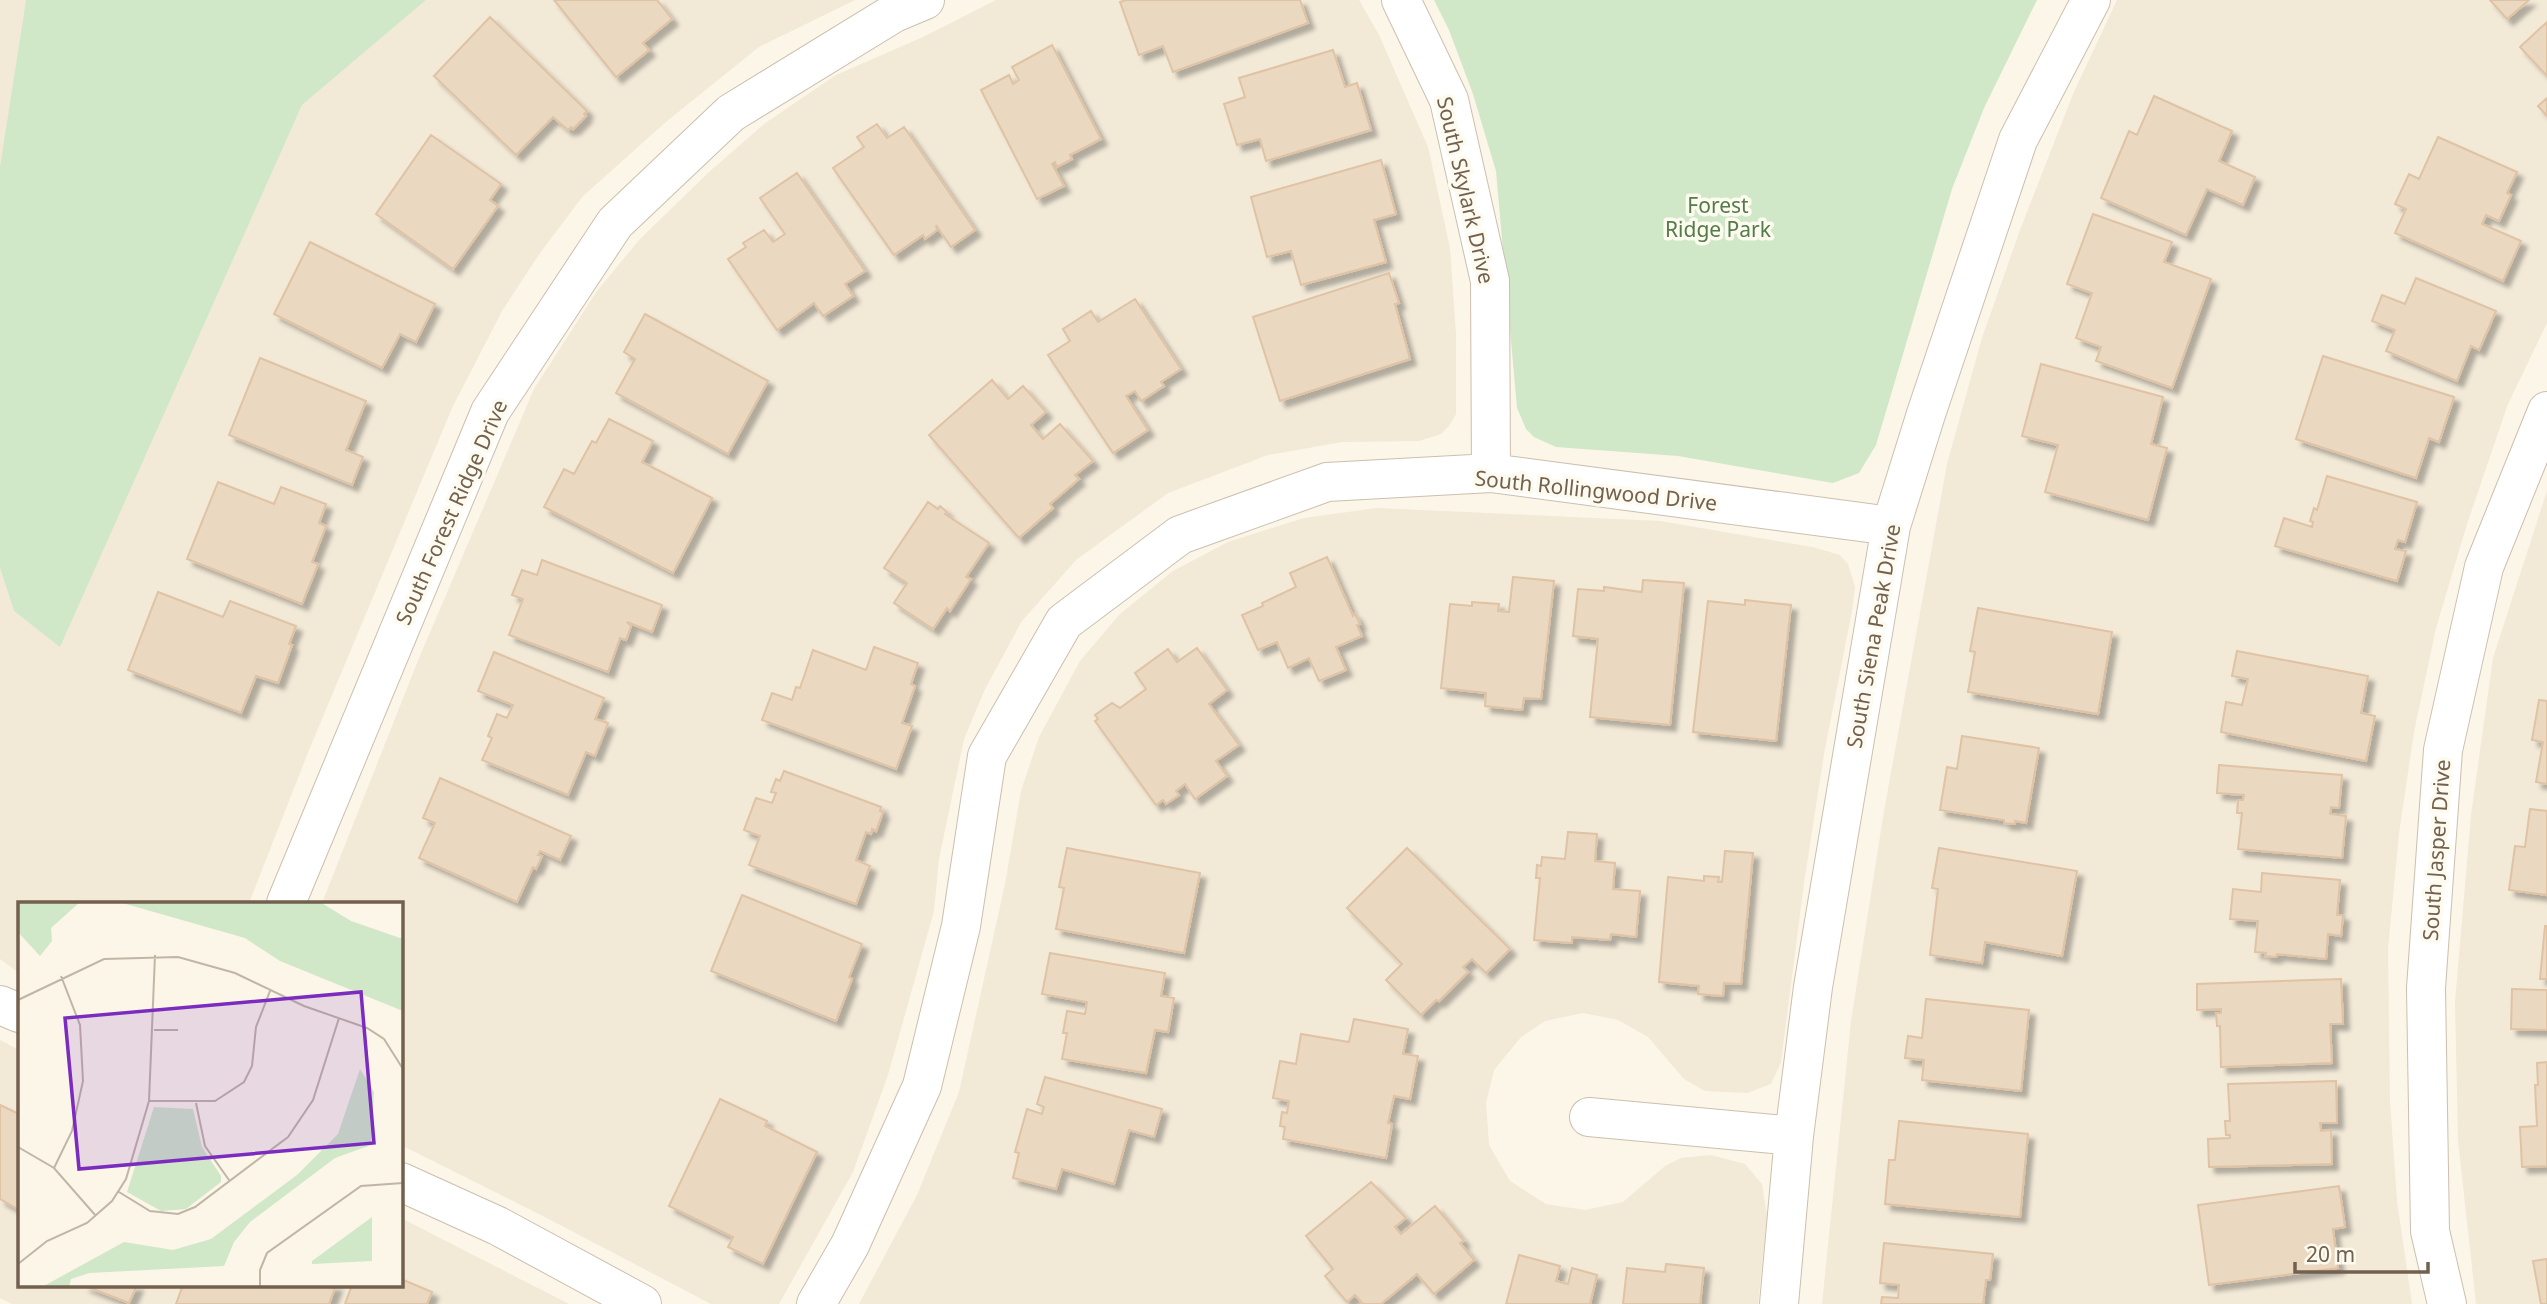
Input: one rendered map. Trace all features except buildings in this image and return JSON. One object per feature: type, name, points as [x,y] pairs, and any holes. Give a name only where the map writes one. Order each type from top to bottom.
[{"type":"street","name":"South Forest Ridge Drive","points":[[286,902],[490,412],[615,223],[731,113],[894,13],[925,0]]},
{"type":"street","name":"South Skylark Drive","points":[[1401,0],[1449,100],[1490,281],[1491,473]]},
{"type":"street","name":"South Siena Peak Drive","points":[[1779,1304],[1794,1136],[1812,987],[1891,526],[2018,140],[2091,0]]},
{"type":"street","name":"South Jasper Drive","points":[[2447,1304],[2430,1231],[2426,988],[2443,750],[2484,567],[2547,411]]},
{"type":"street","name":"South Rollingwood Drive","points":[[816,1304],[850,1245],[922,1086],[961,926],[987,756],[1064,622],[1181,535],[1327,482],[1491,473],[1891,526]]},
{"type":"street","points":[[0,1004],[18,1013]]},
{"type":"street","points":[[1589,1116],[1794,1136]]},
{"type":"street","points":[[402,1182],[498,1226],[642,1304]]},
{"type":"shaded area","points":[[0,0],[26,0],[0,166]]},
{"type":"shaded area","points":[[426,0],[855,0],[759,47],[667,121],[583,196],[540,253],[502,311],[452,408],[309,750],[249,902],[18,902],[18,972],[0,959],[0,568],[14,611],[60,646],[302,105]]},
{"type":"shaded area","points":[[996,0],[1359,0],[1379,35],[1428,147],[1450,248],[1456,334],[1456,414],[1441,434],[1419,441],[1342,442],[1268,455],[1168,493],[1076,560],[1022,621],[985,689],[964,739],[939,859],[934,911],[888,1075],[853,1172],[779,1304],[711,1304],[402,1146],[402,902],[322,902],[417,663],[534,389],[597,291],[640,239],[708,173],[764,124],[836,75],[923,37]]},
{"type":"shaded area","points":[[2117,0],[2547,0],[2547,323],[2508,404],[2467,524],[2436,628],[2414,732],[2399,833],[2388,949],[2390,1101],[2397,1201],[2412,1304],[1822,1304],[1851,1021],[1884,811],[1947,464],[1982,338],[2020,230],[2073,94]]},
{"type":"shaded area","points":[[2547,491],[2547,1304],[2476,1304],[2458,1140],[2455,1002],[2471,815],[2493,658]]},
{"type":"shaded area","points":[[1377,508],[1660,521],[1812,547],[1840,555],[1848,564],[1855,587],[1852,611],[1824,754],[1781,1062],[1771,1084],[1747,1093],[1705,1091],[1684,1079],[1648,1037],[1618,1020],[1583,1013],[1545,1021],[1521,1037],[1494,1070],[1486,1103],[1489,1145],[1510,1181],[1546,1204],[1585,1210],[1623,1202],[1665,1166],[1681,1158],[1711,1155],[1745,1164],[1762,1184],[1767,1216],[1758,1304],[859,1304],[917,1195],[959,1092],[1005,884],[1021,791],[1039,737],[1080,661],[1120,614],[1173,571],[1228,542],[1304,518]]},
{"type":"shaded area","points":[[0,1040],[18,1049],[18,1286],[402,1286],[402,1219],[569,1304],[12,1304],[0,1298]]},
{"type":"green space","points":[[26,0],[426,0],[302,105],[60,647],[14,611],[0,568],[0,166]]},
{"type":"green space","name":"Forest Ridge Park","points":[[1434,0],[2037,0],[1984,108],[1952,189],[1876,445],[1859,473],[1833,483],[1678,456],[1556,447],[1534,437],[1526,429],[1517,408],[1496,171],[1473,94],[1449,30]]}]
